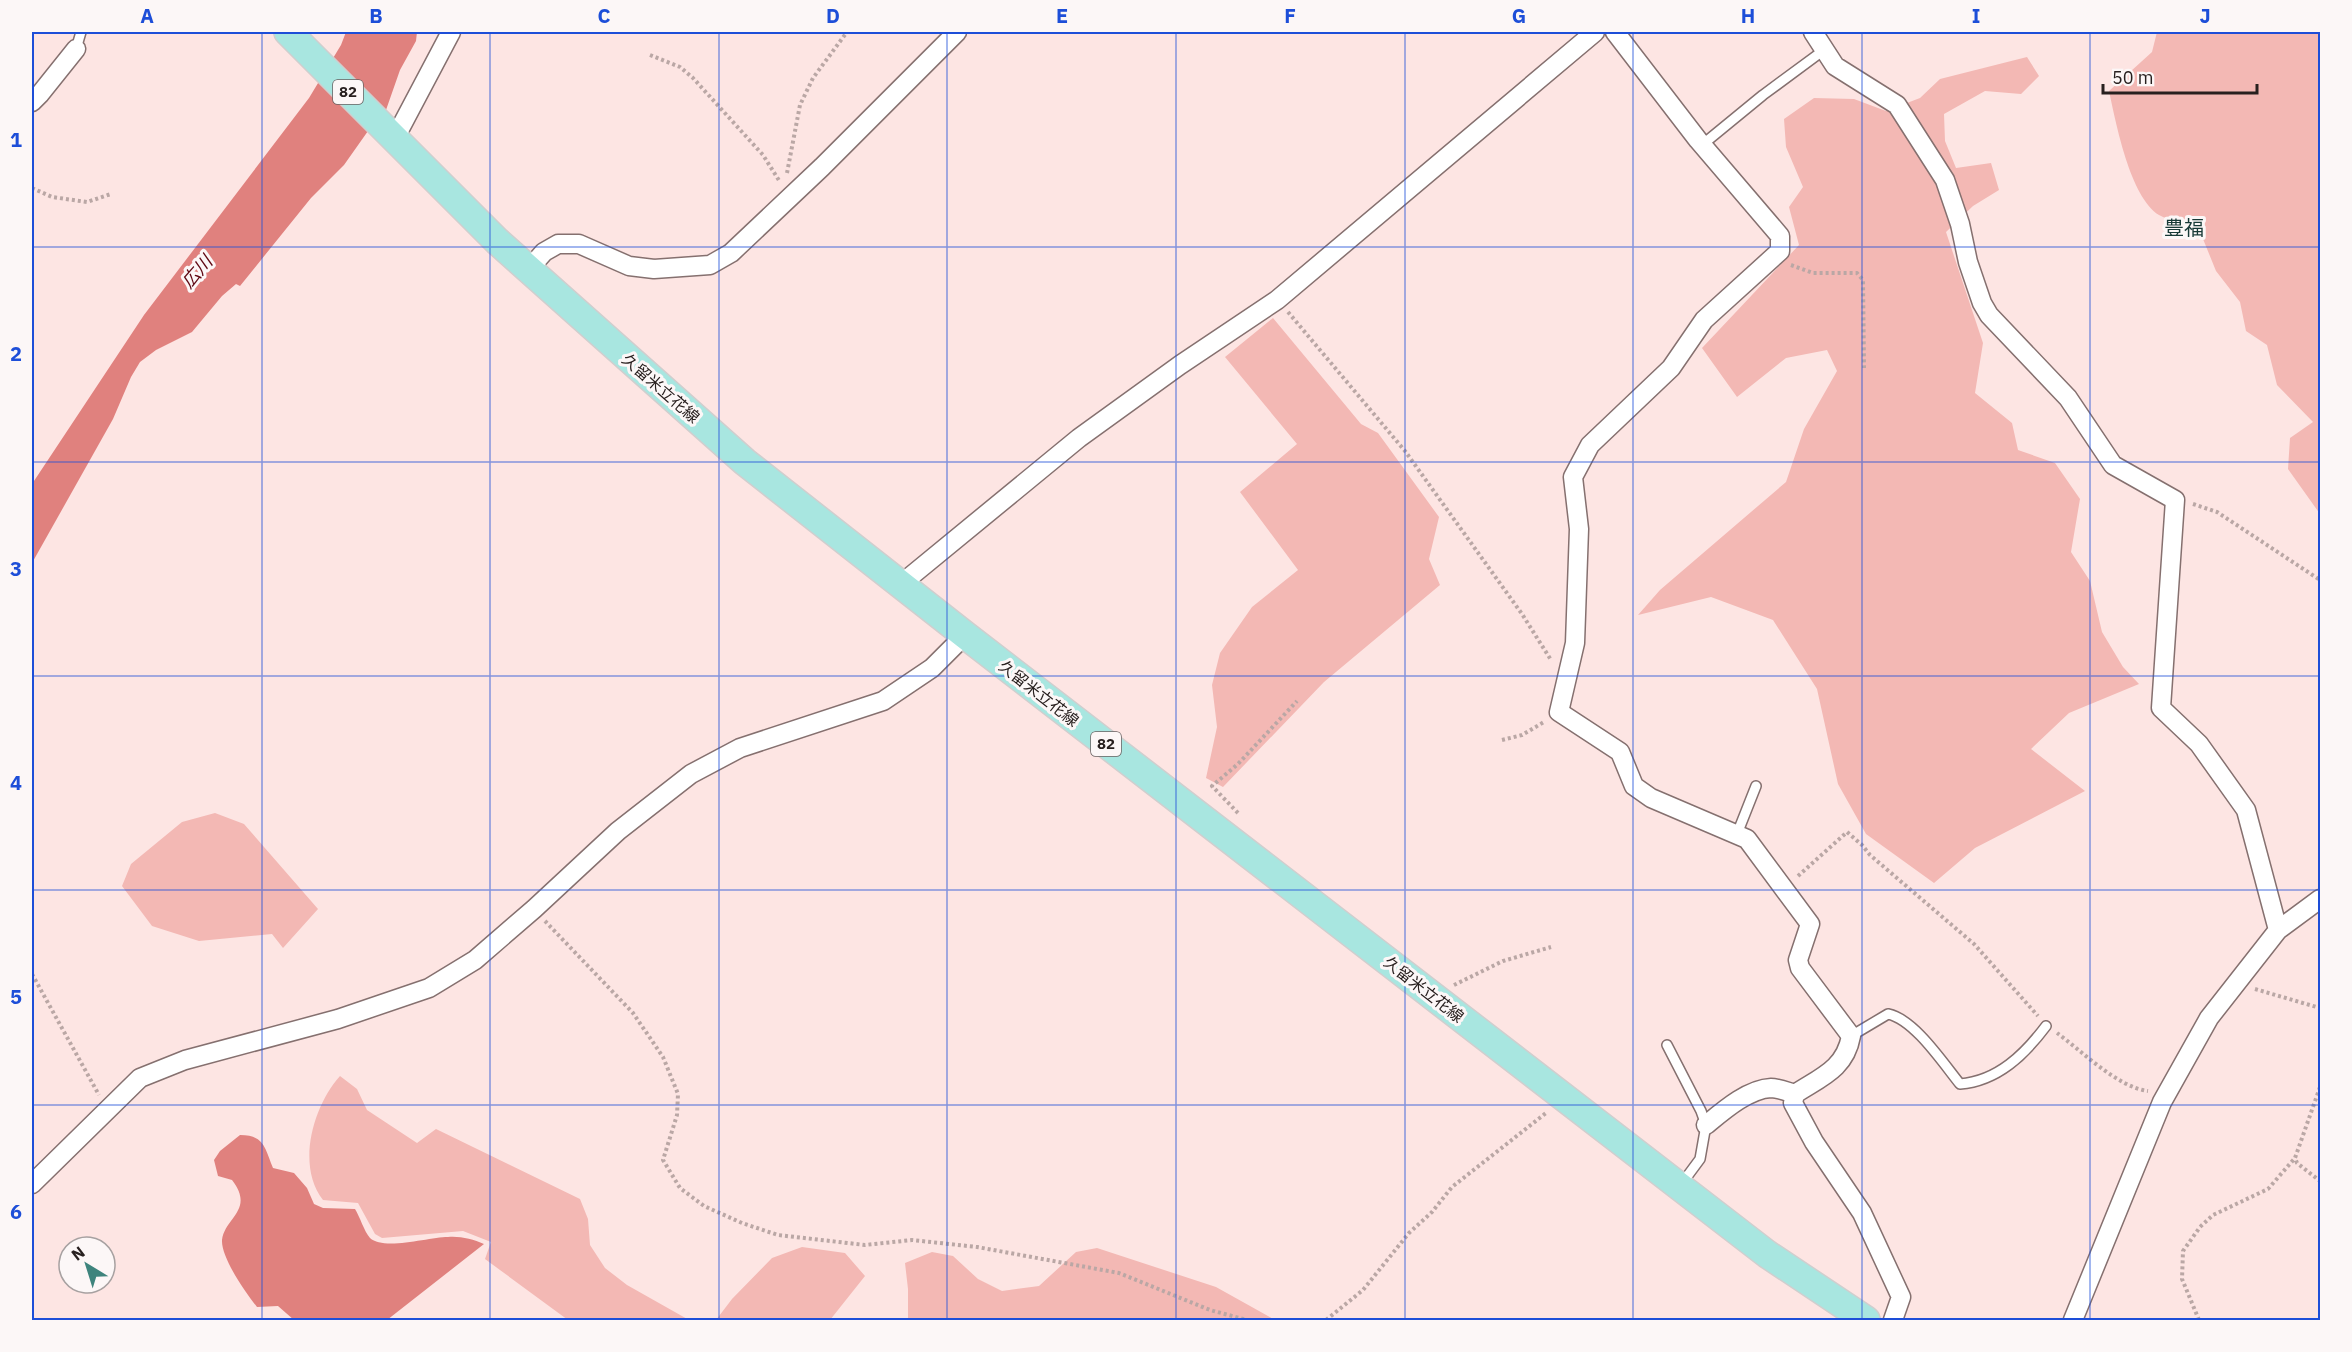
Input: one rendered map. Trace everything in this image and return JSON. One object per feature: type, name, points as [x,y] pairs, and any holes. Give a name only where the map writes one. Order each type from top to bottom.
[{"type":"main road","name":"久留米立花線","points":[[288,32],[497,241],[745,462],[900,585],[1767,1254],[1866,1320]]},
{"type":"street","points":[[388,132],[451,32]]},
{"type":"street","points":[[528,270],[544,252],[558,244],[579,244],[629,266],[654,269],[710,265],[731,253],[814,175],[957,32]]},
{"type":"street","points":[[900,585],[1079,438],[1180,365],[1277,300],[1595,32]]},
{"type":"street","points":[[1615,32],[1702,145],[1780,236],[1780,251],[1704,320],[1671,368],[1590,445],[1573,477],[1579,529],[1575,643],[1559,712],[1620,752],[1634,786],[1651,798],[1747,839],[1810,924],[1798,960],[1800,968],[1851,1036],[1848,1052],[1836,1067],[1795,1094],[1793,1103],[1814,1142],[1862,1213],[1901,1297],[1893,1320]]},
{"type":"street","points":[[1813,32],[1835,66],[1897,105],[1945,180],[1971,272],[1982,303],[1989,315],[2068,398],[2113,465],[2175,500],[2161,708],[2199,744],[2246,810],[2278,930]]},
{"type":"street","points":[[32,102],[79,40]]},
{"type":"street","points":[[32,1184],[140,1078],[185,1059],[338,1019],[429,988],[475,960],[618,831],[691,774],[740,748],[883,701],[932,668],[965,635]]},
{"type":"street","points":[[2073,1320],[2167,1094],[2209,1018],[2278,930],[2320,899]]},
{"type":"street","points":[[1706,1125],[1746,1096],[1772,1088],[1795,1094]]},
{"type":"lane","points":[[1702,145],[1763,95],[1824,50]]},
{"type":"lane","points":[[1737,834],[1756,786]]},
{"type":"lane","points":[[1851,1036],[1888,1014],[1898,1016],[1913,1029],[1960,1084],[1975,1083],[2001,1072],[2033,1043],[2046,1026]]},
{"type":"lane","points":[[1667,1045],[1706,1125],[1700,1159],[1680,1187]]},
{"type":"path","points":[[650,55],[680,67],[693,78],[762,155],[784,188],[800,105],[813,78],[847,32]]},
{"type":"path","points":[[32,188],[52,197],[87,202],[111,195]]},
{"type":"path","points":[[1777,254],[1793,266],[1813,273],[1857,273],[1863,280],[1864,368]]},
{"type":"path","points":[[1277,300],[1405,451],[1522,614],[1565,681]]},
{"type":"path","points":[[2175,500],[2217,512],[2320,580]]},
{"type":"path","points":[[1239,815],[1212,786],[1238,764],[1297,701]]},
{"type":"path","points":[[1502,740],[1522,735],[1559,712]]},
{"type":"path","points":[[1784,888],[1847,832],[1870,855],[1974,944],[2046,1026],[2122,1082],[2140,1090],[2167,1094]]},
{"type":"path","points":[[534,909],[633,1013],[663,1057],[678,1094],[677,1115],[663,1160],[680,1188],[704,1206],[742,1223],[778,1235],[865,1245],[912,1240],[977,1247],[1119,1273],[1210,1310],[1246,1320]]},
{"type":"path","points":[[1447,987],[1503,961],[1551,947]]},
{"type":"path","points":[[32,974],[63,1034],[107,1108]]},
{"type":"path","points":[[2235,983],[2320,1008]]},
{"type":"path","points":[[2199,1320],[2182,1279],[2183,1251],[2200,1227],[2213,1215],[2268,1189],[2295,1158],[2320,1087]]},
{"type":"path","points":[[1326,1320],[1363,1290],[1409,1233],[1432,1212],[1452,1187],[1565,1098]]},
{"type":"path","points":[[2295,1158],[2297,1163],[2320,1181]]},
{"type":"shaded area","points":[[2157,32],[2320,32],[2320,514],[2288,469],[2290,438],[2313,422],[2277,385],[2267,345],[2246,331],[2240,302],[2216,271],[2201,234],[2159,215],[2140,193],[2132,176],[2109,91],[2152,52]]},
{"type":"shaded area","points":[[2027,57],[2039,76],[2021,94],[1985,91],[1944,114],[1945,141],[1956,168],[1991,163],[1999,190],[1973,206],[1946,232],[1983,343],[1975,393],[2012,423],[2018,450],[2055,463],[2080,499],[2071,552],[2090,581],[2102,632],[2123,667],[2139,684],[2069,713],[2031,749],[2085,791],[1975,848],[1934,883],[1866,834],[1838,784],[1817,689],[1773,620],[1711,597],[1638,615],[1660,590],[1786,482],[1804,429],[1837,371],[1827,350],[1786,358],[1737,397],[1702,348],[1799,245],[1789,207],[1803,187],[1786,147],[1784,119],[1814,98],[1854,99],[1886,111],[1920,98],[1940,79]]},
{"type":"shaded area","points":[[1273,318],[1361,424],[1378,433],[1439,517],[1429,559],[1440,585],[1324,682],[1223,787],[1206,778],[1217,727],[1212,685],[1220,653],[1252,607],[1298,570],[1240,492],[1297,444],[1225,357]]},
{"type":"shaded area","points":[[215,813],[244,824],[318,909],[283,948],[272,934],[199,941],[152,926],[122,886],[131,864],[182,822]]},
{"type":"shaded area","points":[[340,1076],[357,1089],[367,1110],[417,1143],[436,1129],[580,1199],[588,1219],[590,1245],[605,1268],[627,1285],[689,1320],[568,1320],[485,1259],[491,1242],[463,1231],[382,1238],[375,1234],[358,1203],[323,1200],[310,1170],[311,1136],[322,1103]]},
{"type":"shaded area","points":[[802,1247],[845,1253],[865,1276],[830,1320],[716,1320],[732,1299],[772,1258]]},
{"type":"shaded area","points":[[1097,1248],[1216,1287],[1275,1320],[908,1320],[905,1263],[932,1252],[953,1256],[978,1279],[1002,1291],[1039,1286],[1076,1252]]},
{"type":"water","name":"広川","points":[[346,32],[417,32],[416,41],[400,70],[386,110],[380,114],[344,165],[311,198],[240,286],[236,284],[222,296],[192,332],[156,350],[140,362],[113,419],[32,563],[32,484],[144,315],[309,98],[341,45]]},
{"type":"water","points":[[240,1135],[255,1137],[259,1140],[266,1149],[273,1168],[294,1173],[307,1188],[314,1204],[323,1208],[355,1209],[370,1238],[377,1242],[396,1243],[453,1237],[466,1238],[484,1244],[387,1320],[294,1320],[278,1306],[257,1307],[235,1275],[223,1247],[224,1232],[237,1213],[241,1199],[232,1180],[218,1176],[214,1160],[220,1151]]},
{"type":"district","name":"豊福","points":[[2184,228]]}]
